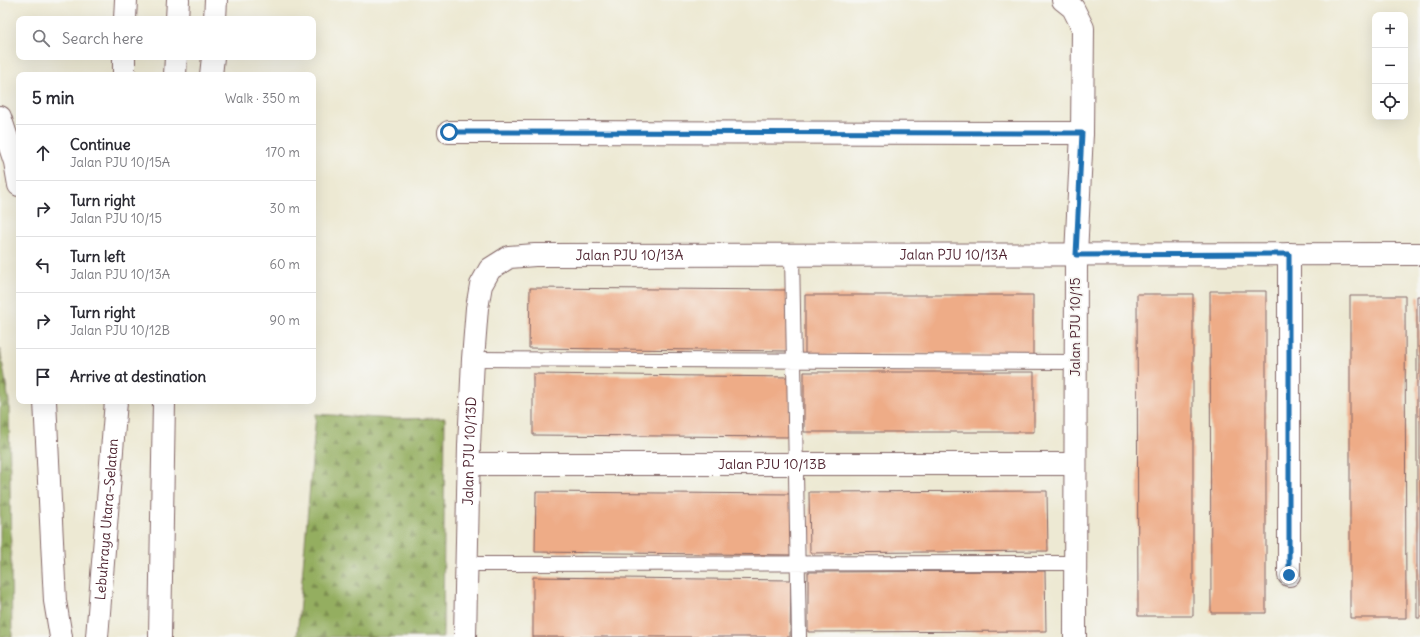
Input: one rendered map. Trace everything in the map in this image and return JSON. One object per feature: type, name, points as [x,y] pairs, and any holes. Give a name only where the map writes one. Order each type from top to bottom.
[{"type":"main road","points":[[125,16],[126,0]]},
{"type":"main road","points":[[177,16],[178,0]]},
{"type":"main road","points":[[215,16],[216,0]]},
{"type":"main road","name":"Jalan PJU 10/15","points":[[1062,0],[1073,8],[1082,28],[1082,133],[1076,255],[1074,637]]},
{"type":"main road","points":[[124,60],[124,72]]},
{"type":"main road","points":[[175,72],[176,60]]},
{"type":"main road","points":[[211,72],[213,60]]},
{"type":"main road","points":[[0,117],[16,168]]},
{"type":"main road","points":[[449,132],[1082,133]]},
{"type":"main road","points":[[1289,254],[1289,575]]},
{"type":"main road","name":"Jalan PJU 10/13A","points":[[490,269],[510,257],[536,255],[1420,254]]},
{"type":"main road","name":"Jalan PJU 10/13D","points":[[465,637],[473,359],[477,308],[482,285],[490,269]]},
{"type":"main road","points":[[45,404],[55,601],[61,637]]},
{"type":"main road","name":"Lebuhraya Utara–Selatan","points":[[97,637],[116,404]]},
{"type":"main road","points":[[160,637],[164,404]]},
{"type":"main road","name":"Jalan PJU 10/13B","points":[[469,464],[1075,464]]},
{"type":"lane","points":[[792,255],[799,637]]},
{"type":"lane","points":[[473,359],[1075,362]]},
{"type":"lane","points":[[467,564],[798,565],[1075,563]]},
{"type":"green space","points":[[0,348],[9,402],[12,637],[0,637]]},
{"type":"green space","points":[[316,414],[395,419],[445,418],[443,637],[297,637]]},
{"type":"building","points":[[530,288],[787,290],[787,351],[529,348]]},
{"type":"building","points":[[1210,291],[1266,291],[1266,613],[1211,613]]},
{"type":"building","points":[[1137,294],[1193,294],[1193,616],[1138,616]]},
{"type":"building","points":[[805,295],[1033,295],[1033,355],[805,354]]},
{"type":"building","points":[[1350,296],[1405,296],[1406,618],[1350,618]]},
{"type":"building","points":[[1417,296],[1420,296],[1420,618],[1417,618]]},
{"type":"building","points":[[804,372],[1034,372],[1034,432],[804,432]]},
{"type":"building","points":[[533,374],[791,377],[790,437],[533,435]]},
{"type":"building","points":[[1047,491],[1048,551],[810,553],[809,492]]},
{"type":"building","points":[[536,492],[794,494],[793,555],[535,552]]},
{"type":"building","points":[[1045,571],[1046,631],[808,632],[808,572]]},
{"type":"building","points":[[533,577],[791,580],[790,637],[533,637]]},
{"type":"route","points":[[449,132],[1082,133],[1076,255],[1289,254],[1289,575]]}]
